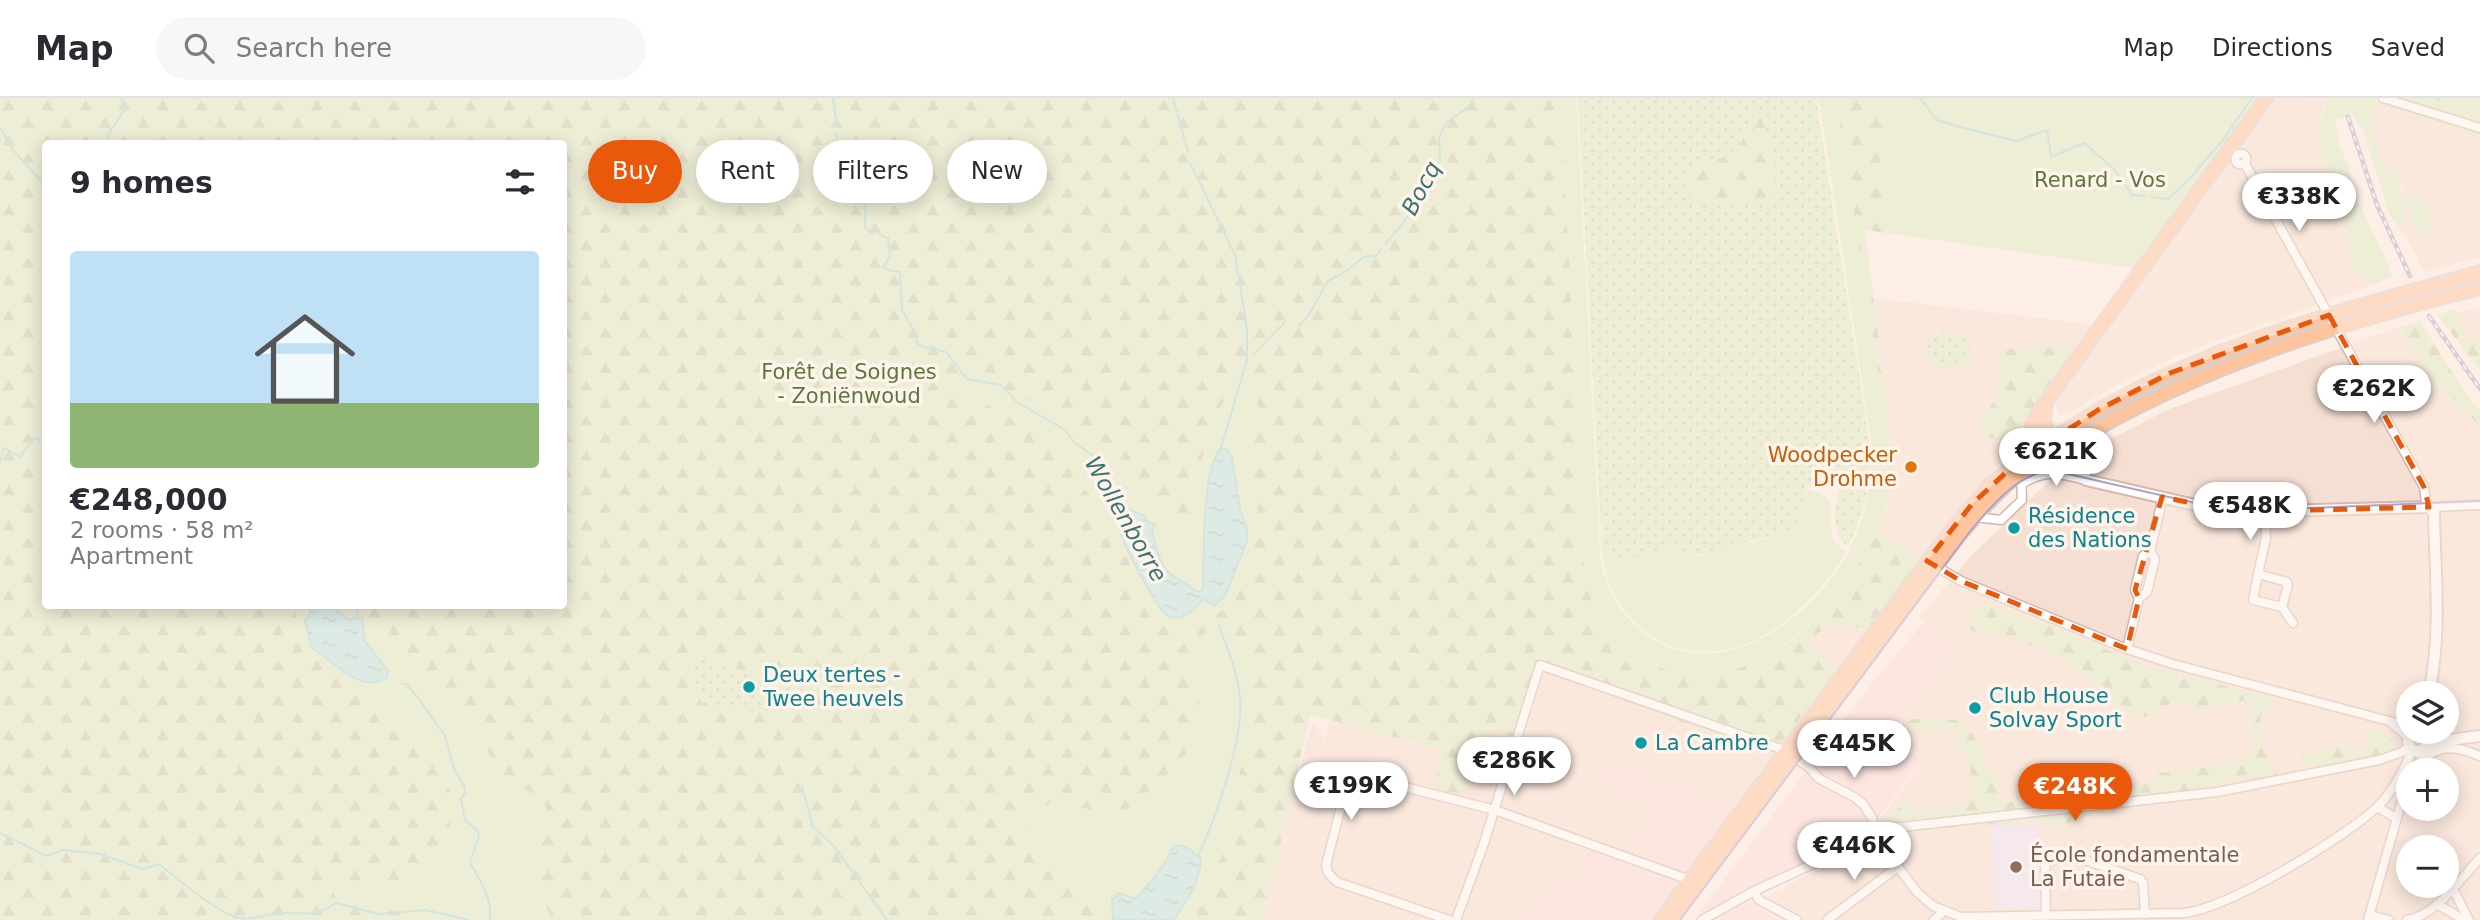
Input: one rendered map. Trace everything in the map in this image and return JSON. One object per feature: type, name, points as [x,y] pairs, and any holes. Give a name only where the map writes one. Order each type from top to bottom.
[{"type":"main road","points":[[2048,457],[2039,453],[2031,439],[2032,424],[2266,98]]},
{"type":"main road","points":[[1671,920],[1972,504],[2014,465],[2098,410],[2170,373],[2267,335],[2480,272]]},
{"type":"main road","points":[[1931,564],[1975,517],[2048,457],[2147,401],[2183,384],[2337,329],[2480,288]]},
{"type":"main road","points":[[2046,402],[2043,420],[2052,440],[2048,457]]},
{"type":"main road","points":[[1660,920],[1789,754]]},
{"type":"street","points":[[2383,98],[2480,128]]},
{"type":"street","points":[[2245,164],[2424,487],[2426,501],[2434,513],[2438,625],[2431,681]]},
{"type":"street","points":[[2086,480],[2080,463],[2088,434]]},
{"type":"street","points":[[1975,517],[2001,520],[2022,500],[2022,478],[2050,473],[2223,511],[2480,505]]},
{"type":"street","points":[[2127,649],[2139,598],[2147,592],[2155,559],[2150,551],[2163,497]]},
{"type":"street","points":[[2265,512],[2266,538],[2253,600],[2282,607],[2293,623]]},
{"type":"street","points":[[1931,564],[1961,581],[2127,649],[2396,725]]},
{"type":"street","points":[[2258,574],[2287,582],[2282,607]]},
{"type":"street","points":[[1456,920],[1495,810],[1540,664],[1753,738],[1789,754],[1810,768],[1818,778],[1863,804],[1872,818],[1877,834],[1898,867],[1917,892],[1933,906],[1961,917],[1980,919],[2194,912],[2228,900],[2322,846],[2377,807],[2397,778],[2415,744]]},
{"type":"street","points":[[2459,739],[2480,736]]},
{"type":"street","points":[[1702,920],[1754,891],[1892,828],[2217,792],[2379,761],[2402,752],[2411,744]]},
{"type":"street","points":[[2441,744],[2480,756]]},
{"type":"street","points":[[1449,920],[1337,882],[1328,873],[1325,866],[1345,790],[1352,780],[1370,778],[1495,810],[1690,880]]},
{"type":"street","points":[[2377,807],[2396,818],[2369,918],[2389,920]]},
{"type":"street","points":[[2046,916],[2045,862],[2068,855],[2140,879],[2143,883],[2144,914]]},
{"type":"street","points":[[2459,880],[2480,858]]},
{"type":"street","points":[[1827,920],[1898,867]]},
{"type":"street","points":[[1754,891],[1759,900],[1797,920]]},
{"type":"street","points":[[2407,920],[2421,915],[2442,898]]},
{"type":"street","points":[[2457,898],[2466,920]]},
{"type":"street","points":[[2437,904],[2466,920]]},
{"type":"street","points":[[1934,920],[1944,911]]},
{"type":"highlighted area","points":[[2329,315],[2424,487],[2429,507],[2238,512],[2162,497],[2135,590],[2139,598],[2127,649],[1961,581],[1927,561],[1972,504],[2014,465],[2098,410],[2170,373]]},
{"type":"shaded area","points":[[2274,98],[2332,100],[2323,110],[2317,125],[2326,171],[2335,206],[2346,233],[2350,261],[2358,273],[2372,285],[2181,354],[2113,387],[2067,414],[2059,413],[2056,404],[2059,396]]},
{"type":"shaded area","points":[[2373,102],[2480,137],[2480,257],[2425,272],[2402,224],[2403,187],[2397,172],[2380,166],[2372,119]]},
{"type":"shaded area","points":[[1873,298],[2097,325],[1996,468],[1921,561],[1879,530],[1895,471]]},
{"type":"shaded area","points":[[2480,308],[2480,364],[2462,344],[2453,314]]},
{"type":"shaded area","points":[[2402,326],[2401,333],[2456,401],[2480,426],[2480,920],[1781,920],[1756,902],[1860,847],[1924,760],[1892,735],[1952,648],[1919,618],[1970,557],[2072,459],[2167,410]]},
{"type":"shaded area","points":[[1838,623],[1867,630],[1837,670],[1809,642],[1818,633]]},
{"type":"shaded area","points":[[1923,623],[1951,648],[1891,735],[1922,761],[1870,829],[1740,894],[1778,920],[1694,920],[1872,683]]},
{"type":"shaded area","points":[[1545,670],[1771,756],[1734,807],[1612,766],[1606,788],[1653,805],[1635,857],[1588,846],[1571,893],[1540,898],[1534,910],[1520,906],[1516,920],[1259,920],[1282,813],[1300,776],[1302,757],[1313,723],[1325,740],[1330,721],[1444,751],[1484,728],[1518,739],[1525,734]]},
{"type":"shaded area","points":[[1612,766],[1734,807],[1654,920],[1516,920],[1520,906],[1534,910],[1540,898],[1550,888],[1571,893],[1588,846],[1635,857],[1653,805],[1606,788]]},
{"type":"shaded area","name":"École fondamentale La Futaie","points":[[2038,825],[2040,907],[1994,908],[1992,826]]},
{"type":"green space","name":"Forêt de Soignes - Zoniënwoud","points":[[0,98],[1561,98],[1584,566],[1588,589],[1602,618],[1633,652],[1662,668],[1707,673],[1745,666],[1780,649],[1812,624],[1839,593],[1860,558],[1876,520],[1886,481],[1889,443],[1836,98],[2266,98],[2142,269],[1865,230],[1895,471],[1879,530],[1921,561],[1867,630],[1838,623],[1809,641],[1837,670],[1771,756],[1542,670],[1519,739],[1484,728],[1463,796],[1433,789],[1443,750],[1310,715],[1263,920],[0,920]],"holes":[[[700,657],[727,663],[753,678],[777,677],[803,668],[805,671],[801,696],[786,710],[775,711],[744,710],[701,702],[690,660]]]},
{"type":"green space","points":[[1561,98],[1576,98],[1600,553],[1604,574],[1616,602],[1637,627],[1667,646],[1698,654],[1730,650],[1762,638],[1791,619],[1818,596],[1839,568],[1854,540],[1865,506],[1870,482],[1872,446],[1819,98],[1836,98],[1889,443],[1884,496],[1868,547],[1850,579],[1825,609],[1796,636],[1764,657],[1729,671],[1693,675],[1658,667],[1616,636],[1596,609],[1588,589],[1584,566]]},
{"type":"green space","points":[[1578,98],[1816,98],[1870,446],[1870,471],[1865,498],[1848,546],[1837,533],[1835,512],[1839,491],[1846,475],[1843,473],[1807,487],[1795,527],[1775,536],[1719,552],[1686,556],[1678,549],[1628,558],[1610,554],[1602,549]]},
{"type":"green space","name":"Renard - Vos","points":[[1890,98],[2265,98],[2142,269],[1884,232],[1880,161]]},
{"type":"green space","points":[[2331,98],[2480,98],[2480,137],[2373,103],[2372,119],[2380,166],[2397,172],[2406,237],[2389,213],[2363,130],[2354,115],[2336,120],[2339,144],[2349,167],[2352,189],[2392,277],[2372,285],[2358,273],[2350,261],[2346,233],[2329,184],[2317,125]]},
{"type":"green space","points":[[1753,115],[1760,115],[1775,154],[1775,201],[1694,207],[1686,172],[1689,167],[1741,153],[1746,130],[1754,130]]},
{"type":"green space","points":[[2422,193],[2434,229],[2417,236],[2404,200]]},
{"type":"green space","points":[[2451,309],[2457,313],[2466,342],[2480,340],[2480,370],[2438,316]]},
{"type":"green space","points":[[2420,321],[2468,397],[2480,410],[2480,426],[2433,378],[2410,349],[2402,326]]},
{"type":"green space","points":[[2315,323],[2318,332],[2073,438],[2069,432],[2155,383]]},
{"type":"green space","points":[[1940,333],[1956,334],[1964,339],[1973,352],[1970,361],[1947,367],[1931,360],[1927,347],[1931,339]]},
{"type":"green space","points":[[2075,346],[2003,451],[2000,442],[1981,433],[1978,423],[1995,400],[2002,350]]},
{"type":"green space","points":[[978,377],[1030,400],[1064,424],[1101,454],[1118,482],[1177,522],[1189,548],[1193,542],[1191,498],[1219,409],[1232,389],[1242,380],[1250,380],[1257,393],[1258,409],[1253,478],[1259,534],[1239,582],[1225,607],[1178,649],[1164,625],[1141,603],[1140,589],[1128,560],[1103,523],[1090,496],[1048,446],[1018,423],[965,390],[966,383]]},
{"type":"green space","points":[[1810,490],[1826,497],[1830,502],[1833,538],[1846,552],[1818,590],[1783,623],[1764,636],[1743,645],[1720,650],[1696,651],[1678,648],[1647,633],[1627,613],[1616,597],[1605,570],[1602,549],[1618,557],[1627,557],[1675,547],[1686,556],[1700,556],[1775,536],[1795,527],[1806,491]]},
{"type":"green space","points":[[1979,604],[1991,605],[2037,621],[2151,668],[2275,698],[2260,717],[2266,755],[2277,775],[2243,777],[2179,795],[2120,802],[2075,822],[2050,826],[2027,817],[2014,824],[1969,825],[1914,833],[1880,830],[1879,825],[1891,817],[1905,800],[1918,813],[1959,807],[1974,799],[1970,766],[1958,743],[1954,727],[1900,734],[1895,729],[1912,719],[1957,720],[1966,725],[1980,745],[1984,766],[1989,771],[1995,771],[1999,801],[2106,793],[2109,790],[2154,782],[2158,771],[2168,773],[2242,761],[2253,751],[2251,711],[2244,701],[2224,703],[2204,710],[2174,699],[2160,712],[2146,717],[2131,712],[2123,713],[2108,689],[2060,660],[2049,649],[2026,644],[2002,634],[1971,631],[1969,621]]},
{"type":"green space","points":[[293,609],[347,609],[441,687],[503,775],[542,800],[546,808],[546,818],[532,850],[552,920],[427,920],[336,898],[333,892],[338,887],[394,881],[421,872],[441,850],[448,836],[451,821],[450,791],[437,763],[403,719],[327,660],[308,640]]},
{"type":"green space","points":[[1222,618],[1249,671],[1252,703],[1250,735],[1234,793],[1222,855],[1210,883],[1183,920],[1096,920],[1099,902],[1067,868],[1036,851],[1021,839],[1028,814],[1050,803],[1102,811],[1127,809],[1155,787],[1185,755],[1199,702],[1186,660],[1189,648]]},
{"type":"green space","name":"Deux tertes - Twee heuvels","points":[[700,657],[727,663],[753,678],[772,678],[804,668],[802,696],[792,701],[787,710],[776,711],[744,710],[701,702],[690,660]]},
{"type":"green space","points":[[2377,729],[2400,745],[2386,754],[2364,760],[2312,767],[2301,764],[2301,757],[2329,749],[2365,749],[2372,730]]},
{"type":"water","points":[[1220,449],[1228,450],[1232,458],[1240,510],[1247,529],[1247,541],[1225,596],[1214,606],[1204,599],[1184,616],[1174,618],[1163,611],[1149,591],[1121,532],[1121,515],[1107,503],[1110,497],[1117,497],[1126,508],[1153,523],[1156,546],[1165,568],[1196,591],[1200,591],[1203,588],[1207,494],[1214,459]]},
{"type":"water","points":[[316,609],[335,609],[347,619],[362,618],[365,641],[388,671],[387,678],[377,682],[364,682],[350,676],[312,648],[305,621]]},
{"type":"water","points":[[1174,845],[1187,847],[1201,859],[1195,884],[1174,920],[1113,920],[1112,900],[1118,893],[1135,899],[1157,874]]},
{"type":"waterway","points":[[108,140],[108,135],[125,109],[121,98]]},
{"type":"waterway","name":"Wollenborre","points":[[833,98],[837,126]]},
{"type":"waterway","points":[[1173,98],[1188,152]]},
{"type":"waterway","name":"Bocq","points":[[1386,243],[1406,219],[1440,160],[1439,138],[1446,123],[1467,108],[1474,98]]},
{"type":"waterway","points":[[1920,98],[1937,120],[1960,127],[2016,141],[2047,130],[2051,157],[2084,143],[2114,169],[2132,195],[2144,196]]},
{"type":"waterway","points":[[2151,197],[2168,199],[2191,177],[2222,141],[2252,98]]},
{"type":"waterway","points":[[0,128],[14,151],[42,182]]},
{"type":"waterway","name":"Wollenborre","points":[[836,133],[843,170],[852,179],[860,176],[866,182],[865,227],[873,234]]},
{"type":"waterway","points":[[1190,163],[1235,255],[1247,329],[1247,360],[1220,451]]},
{"type":"waterway","name":"Wollenborre","points":[[880,235],[888,238],[890,256],[883,267],[900,272],[902,310],[914,331],[918,345],[946,352],[967,379],[1001,385],[1017,402],[1065,430],[1075,443],[1093,456],[1111,498]]},
{"type":"waterway","name":"Bocq","points":[[1299,326],[1308,316],[1328,281],[1364,257],[1376,256],[1382,248]]},
{"type":"waterway","name":"Bocq","points":[[1254,354],[1286,321]]},
{"type":"waterway","points":[[0,462],[4,448],[20,457],[34,438],[42,441]]},
{"type":"waterway","points":[[309,609],[312,613]]},
{"type":"waterway","points":[[356,618],[358,609]]},
{"type":"waterway","points":[[1198,856],[1227,779],[1240,715],[1237,680],[1219,626]]},
{"type":"waterway","points":[[402,684],[406,684],[419,699],[445,736],[454,769],[464,786],[465,792],[461,799],[465,820],[477,830],[479,836],[470,863],[487,897],[490,920]]},
{"type":"waterway","points":[[802,786],[813,827],[833,845],[887,920]]},
{"type":"waterway","points":[[0,833],[46,856],[63,850],[100,854],[143,869],[159,864],[211,904],[241,918],[278,913],[311,914],[336,903],[378,914],[425,910],[469,920]]},
{"type":"tram line","points":[[1680,920],[1968,534],[2006,493],[2029,477],[2055,471],[2238,511],[2480,501]]},
{"type":"railway","points":[[2348,117],[2377,205],[2410,276]]},
{"type":"railway","points":[[2429,316],[2480,389]]},
{"type":"place","name":"Woodpecker Drohme","points":[[1911,467]]},
{"type":"place","name":"Résidence des Nations","points":[[2014,528]]},
{"type":"place","name":"Deux tertes - Twee heuvels","points":[[749,687]]},
{"type":"place","name":"Club House Solvay Sport","points":[[1975,708]]},
{"type":"place","name":"La Cambre","points":[[1641,743]]},
{"type":"place","name":"École fondamentale La Futaie","points":[[2016,867]]}]
